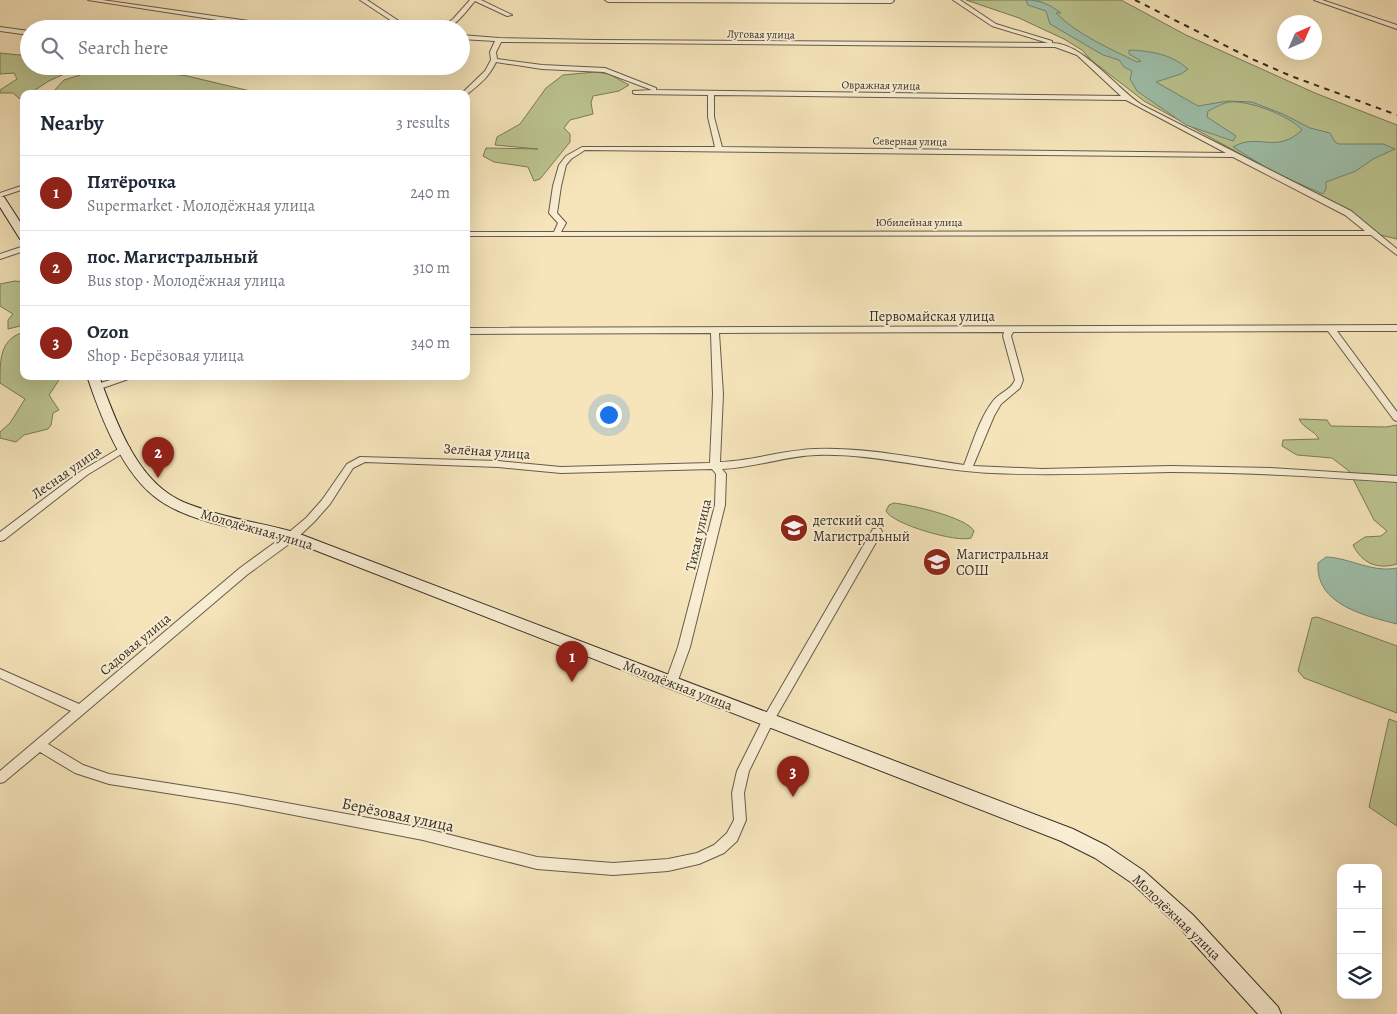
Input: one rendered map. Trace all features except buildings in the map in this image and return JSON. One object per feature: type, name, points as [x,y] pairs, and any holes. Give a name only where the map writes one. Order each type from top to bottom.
[{"type":"street","points":[[91,0],[228,20]]},
{"type":"street","points":[[363,0],[394,20]]},
{"type":"street","points":[[455,20],[473,0]]},
{"type":"street","points":[[477,0],[509,15]]},
{"type":"street","points":[[608,0],[891,1]]},
{"type":"street","points":[[956,0],[994,25],[1042,38],[1079,54],[1127,98],[1348,214],[1397,253]]},
{"type":"street","points":[[1317,0],[1397,27]]},
{"type":"street","points":[[0,29],[20,32]]},
{"type":"street","name":"Луговая улица","points":[[470,38],[499,40],[1059,46]]},
{"type":"street","points":[[469,90],[488,72],[494,60],[493,52],[499,40]]},
{"type":"street","points":[[494,60],[542,67],[605,70],[661,92]]},
{"type":"street","name":"Овражная улица","points":[[635,92],[1127,98]]},
{"type":"street","points":[[711,94],[711,117],[719,149]]},
{"type":"street","name":"Северная улица","points":[[557,233],[562,223],[553,213],[553,203],[563,163],[572,154],[584,148],[1235,156]]},
{"type":"street","points":[[0,195],[20,188]]},
{"type":"street","points":[[0,199],[20,230]]},
{"type":"street","name":"Юбилейная улица","points":[[470,234],[1372,233]]},
{"type":"street","points":[[0,257],[20,250]]},
{"type":"street","name":"Первомайская улица","points":[[470,331],[1397,328]]},
{"type":"street","points":[[1331,329],[1397,418]]},
{"type":"street","name":"Тихая улица","points":[[670,683],[684,647],[720,505],[720,474],[715,466],[718,394],[715,330]]},
{"type":"street","points":[[966,469],[997,402],[1018,386],[1007,336],[1009,330]]},
{"type":"street","points":[[95,382],[108,380]]},
{"type":"street","name":"Молодёжная улица","points":[[95,382],[136,468],[148,484],[162,496],[176,504],[194,511],[292,536],[1067,835],[1101,852],[1138,877],[1186,921],[1271,1014]]},
{"type":"street","name":"Лесная улица","points":[[0,537],[84,473],[125,448]]},
{"type":"street","name":"Зелёная улица","points":[[292,536],[326,502],[350,466],[363,459],[498,464],[561,470],[737,465],[813,452],[829,452],[871,454],[966,469],[1042,472],[1271,471],[1397,479]]},
{"type":"street","points":[[768,720],[877,532]]},
{"type":"street","name":"Садовая улица","points":[[0,778],[244,571],[292,536]]},
{"type":"street","points":[[0,673],[81,710]]},
{"type":"street","name":"Берёзовая улица","points":[[39,745],[79,769],[109,779],[423,834],[537,863],[614,869],[668,866],[699,858],[720,849],[732,837],[740,820],[738,793],[742,771],[768,720]]},
{"type":"shaded area","points":[[966,0],[1121,0],[1186,35],[1315,93],[1397,125],[1397,239],[1372,233],[1348,213],[1144,101],[1091,60],[1082,50],[1064,39],[1019,18]]},
{"type":"shaded area","points":[[1026,0],[1044,3],[1052,7],[1061,13],[1056,13],[1074,28],[1137,62],[1141,61],[1129,54],[1129,50],[1160,54],[1175,60],[1188,69],[1181,74],[1156,82],[1198,106],[1228,101],[1252,102],[1283,114],[1310,128],[1330,133],[1335,142],[1339,144],[1383,144],[1395,149],[1373,159],[1356,171],[1326,182],[1326,189],[1323,194],[1273,172],[1233,147],[1242,143],[1284,141],[1293,137],[1302,130],[1289,119],[1258,106],[1230,102],[1221,104],[1208,111],[1207,117],[1236,136],[1233,141],[1186,125],[1137,91],[1130,79],[1132,71],[1124,67],[1119,60],[1103,55],[1050,24],[1046,11],[1028,5]]},
{"type":"shaded area","points":[[0,53],[20,55],[20,75],[62,75],[36,90],[20,90],[20,99],[13,93],[0,93],[0,90],[17,79],[14,73],[0,74]]},
{"type":"shaded area","points":[[595,72],[609,74],[629,85],[619,91],[593,96],[591,103],[593,114],[570,120],[564,128],[570,134],[570,142],[540,179],[534,181],[528,167],[494,162],[483,156],[486,148],[538,149],[495,145],[497,137],[520,124],[546,88],[563,75]]},
{"type":"shaded area","points":[[80,75],[180,75],[246,90],[55,90],[64,80]]},
{"type":"shaded area","points":[[20,282],[20,326],[8,329],[8,320],[13,314],[0,306],[0,284]]},
{"type":"shaded area","points":[[20,334],[20,380],[59,380],[49,395],[59,410],[53,413],[51,425],[48,429],[24,435],[16,442],[0,438],[0,432],[10,423],[25,399],[0,383],[0,366],[6,345]]},
{"type":"shaded area","points":[[1299,419],[1327,420],[1331,426],[1386,427],[1397,425],[1397,564],[1383,566],[1371,564],[1361,556],[1353,545],[1365,537],[1381,536],[1387,531],[1374,520],[1349,471],[1332,458],[1297,455],[1282,446],[1283,440],[1319,439]]},
{"type":"shaded area","points":[[894,503],[925,509],[950,517],[961,521],[974,531],[971,538],[964,539],[912,527],[891,516],[886,511],[889,505]]},
{"type":"shaded area","points":[[1326,557],[1379,569],[1397,568],[1397,624],[1358,612],[1334,599],[1325,589],[1319,577],[1318,563]]},
{"type":"shaded area","points":[[1317,617],[1397,646],[1397,713],[1304,678],[1298,671],[1312,618]]},
{"type":"shaded area","points":[[1389,719],[1397,722],[1397,826],[1369,807]]},
{"type":"railway","points":[[1135,0],[1252,59],[1291,76],[1397,115]]},
{"type":"place","name":"пос. Магистральный","points":[[158,478]]},
{"type":"place","name":"детский сад Магистральный","points":[[794,528]]},
{"type":"place","name":"Магистральная СОШ","points":[[937,562]]},
{"type":"place","name":"Пятёрочка","points":[[572,682]]},
{"type":"place","name":"Ozon","points":[[793,797]]}]
